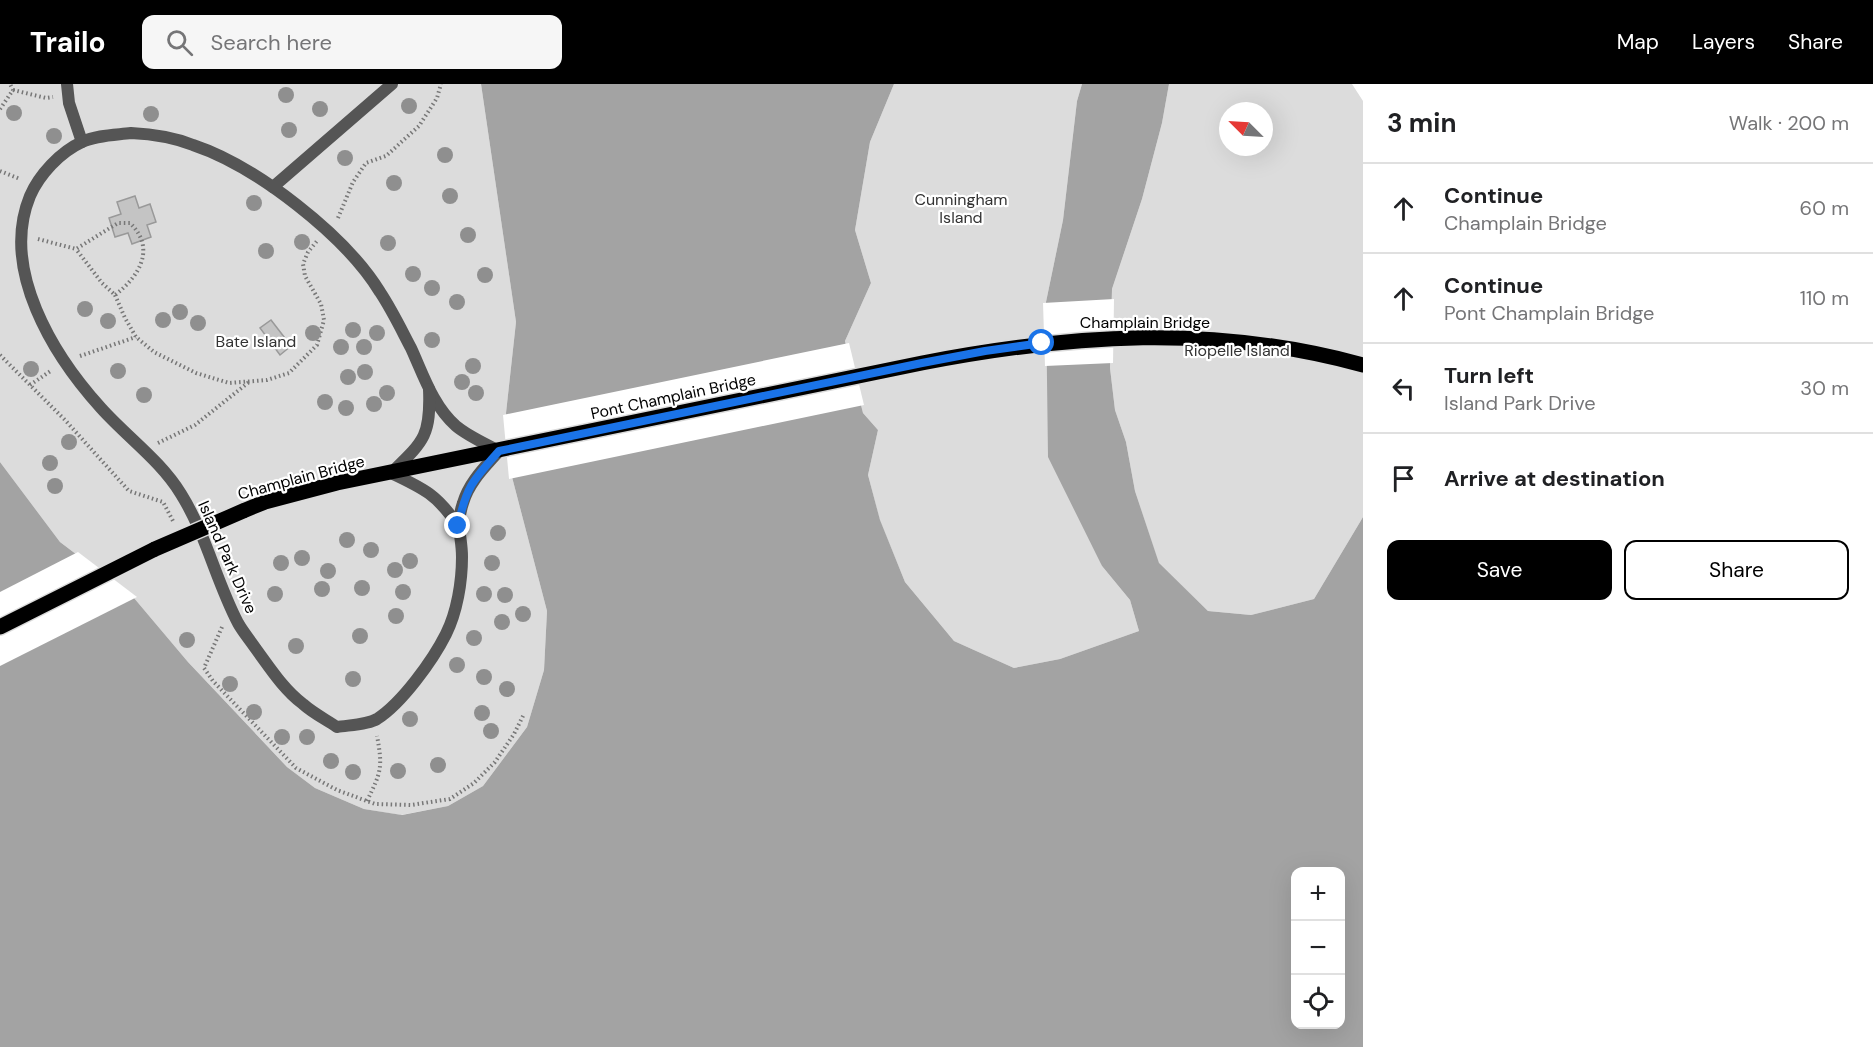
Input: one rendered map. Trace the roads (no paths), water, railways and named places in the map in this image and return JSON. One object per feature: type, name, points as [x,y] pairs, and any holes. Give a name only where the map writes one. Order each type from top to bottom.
[{"type":"main road","name":"Champlain Bridge","points":[[855,377],[985,351],[1042,343],[1113,338],[1224,340],[1313,353],[1363,365]]},
{"type":"main road","name":"Pont Champlain Bridge","points":[[499,451],[855,377]]},
{"type":"main road","name":"Champlain Bridge","points":[[0,627],[182,536],[265,502],[337,483],[499,451]]},
{"type":"lane","points":[[273,188],[392,84]]},
{"type":"lane","points":[[68,90],[82,142]]},
{"type":"lane","name":"Island Park Drive","points":[[131,133],[171,138],[234,163],[273,188],[325,230],[358,263],[379,289],[445,415],[468,435],[499,451],[471,483],[463,503],[458,526],[462,557],[457,600],[446,633],[396,704],[375,720],[337,727],[302,704],[279,680],[238,623],[207,546],[180,492],[144,450],[100,407],[74,375],[56,347],[27,291],[21,269],[20,238],[23,214],[35,185],[45,172],[82,142],[131,133]]},
{"type":"lane","name":"Island Park Drive","points":[[429,388],[429,422],[426,431],[420,443],[391,473],[425,489],[440,501],[458,526]]},
{"type":"park label","name":"Cunningham Island","points":[[961,208]]},
{"type":"park label","name":"Bate Island","points":[[256,341]]},
{"type":"park label","name":"Riopelle Island","points":[[1237,350]]}]
